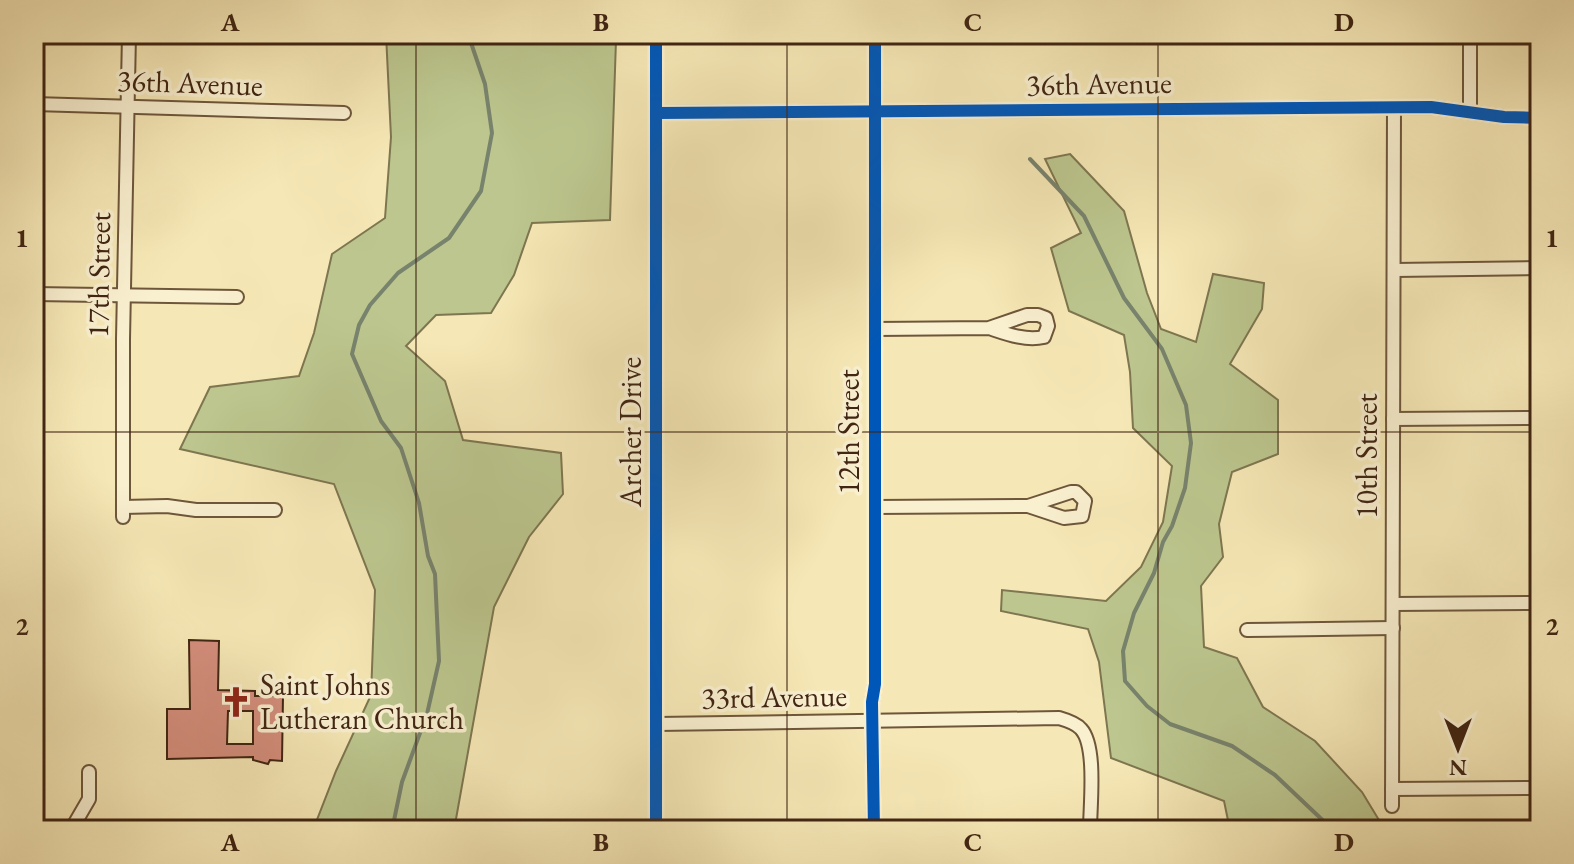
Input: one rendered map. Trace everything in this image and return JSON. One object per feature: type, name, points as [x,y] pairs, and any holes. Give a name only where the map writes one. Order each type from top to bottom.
[{"type":"street","name":"17th Street","points":[[129,34],[123,512],[167,506],[196,510],[275,510]]},
{"type":"street","name":"Archer Drive","points":[[656,34],[656,830]]},
{"type":"street","name":"12th Street","points":[[874,830],[875,34]]},
{"type":"street","points":[[1470,34],[1470,112]]},
{"type":"street","name":"36th Avenue","points":[[34,104],[344,113]]},
{"type":"street","name":"10th Street","points":[[1392,806],[1394,107]]},
{"type":"street","name":"36th Avenue","points":[[657,113],[1431,107],[1504,117],[1540,118]]},
{"type":"street","points":[[1395,270],[1540,268]]},
{"type":"street","points":[[34,294],[237,297]]},
{"type":"street","points":[[876,329],[989,328]]},
{"type":"street","points":[[1393,419],[1540,418]]},
{"type":"street","points":[[875,507],[1028,506]]},
{"type":"street","points":[[1393,604],[1540,603]]},
{"type":"street","points":[[1247,630],[1393,628]]},
{"type":"street","name":"33rd Avenue","points":[[657,724],[1059,718],[1081,729],[1087,737],[1090,830]]},
{"type":"street","points":[[71,830],[89,799],[89,772]]},
{"type":"street","points":[[1392,789],[1540,788]]},
{"type":"green space","points":[[386,34],[606,34],[616,40],[610,220],[532,223],[514,275],[491,313],[436,315],[406,346],[445,381],[463,440],[561,453],[563,494],[529,537],[494,607],[456,819],[448,830],[313,830],[371,695],[375,590],[334,484],[180,449],[210,387],[299,376],[314,333],[332,254],[385,218],[391,137]]},
{"type":"green space","points":[[1070,154],[1124,211],[1147,293],[1161,329],[1196,342],[1213,274],[1264,283],[1262,309],[1230,364],[1278,400],[1278,454],[1232,472],[1219,524],[1223,557],[1201,586],[1204,647],[1237,658],[1263,707],[1315,741],[1362,792],[1385,830],[1230,830],[1224,801],[1111,758],[1099,662],[1088,629],[1001,611],[1002,590],[1106,601],[1141,567],[1163,522],[1172,466],[1133,428],[1130,372],[1124,335],[1069,311],[1051,248],[1081,233],[1045,159]]},
{"type":"building","name":"Saint Johns Lutheran Church","points":[[189,640],[219,641],[218,690],[255,691],[255,696],[283,696],[282,761],[270,760],[268,764],[253,760],[253,757],[167,759],[167,709],[190,709]],"holes":[[[228,711],[253,711],[253,744],[227,744]]]},
{"type":"waterway","points":[[392,830],[402,782],[427,714],[439,661],[435,574],[428,556],[419,503],[401,448],[381,421],[352,354],[359,325],[370,305],[398,273],[449,238],[481,191],[492,133],[485,84],[468,34]]},
{"type":"waterway","points":[[1030,159],[1084,216],[1124,298],[1162,349],[1186,405],[1191,443],[1185,488],[1154,573],[1134,613],[1123,651],[1125,681],[1147,706],[1170,724],[1232,746],[1275,775],[1333,830]]},
{"type":"cycle path","points":[[656,34],[656,830]]},
{"type":"cycle path","points":[[874,830],[875,34]]},
{"type":"cycle path","points":[[657,113],[1431,107],[1504,117],[1540,118]]},
{"type":"place","name":"Saint Johns Lutheran Church","points":[[236,702]]}]
